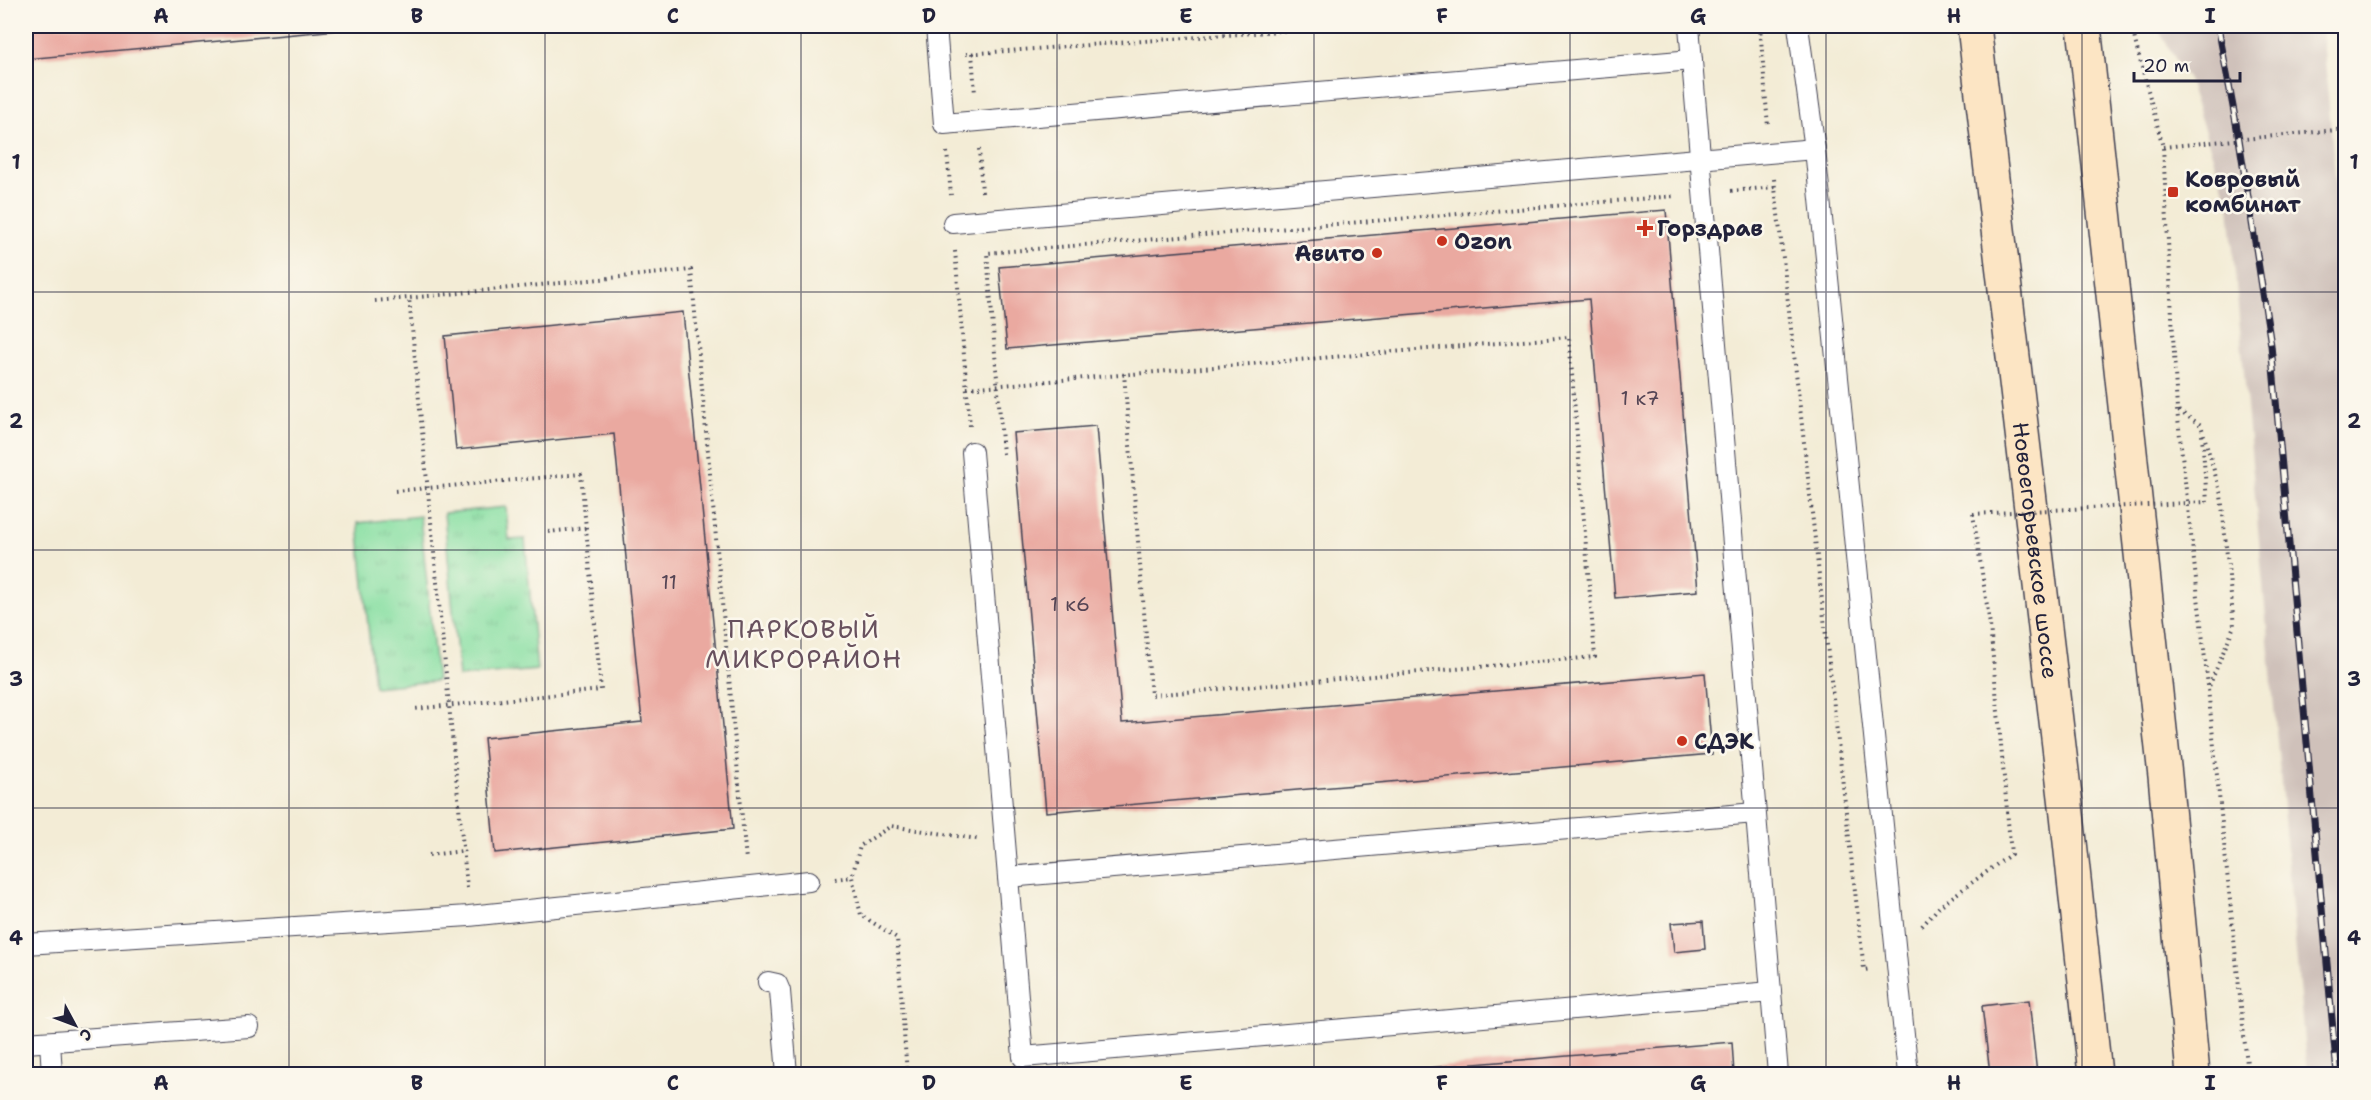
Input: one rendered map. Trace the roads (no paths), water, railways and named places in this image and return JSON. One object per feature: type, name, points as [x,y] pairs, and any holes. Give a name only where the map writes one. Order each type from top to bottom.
[{"type":"main road","name":"Новоегорьевское шоссе","points":[[1974,26],[2066,802],[2095,1074]]},
{"type":"main road","points":[[2084,26],[2162,753],[2193,1074]]},
{"type":"lane","points":[[936,26],[944,124],[1692,60]]},
{"type":"lane","points":[[1689,26],[1778,1074]]},
{"type":"lane","points":[[1798,26],[1815,148],[1908,1074]]},
{"type":"lane","points":[[953,223],[1815,148]]},
{"type":"lane","points":[[972,452],[1023,1057],[1771,992]]},
{"type":"lane","points":[[1008,878],[1755,813]]},
{"type":"lane","points":[[26,944],[469,916],[809,881]]},
{"type":"lane","points":[[768,982],[777,984],[780,991],[787,1074]]},
{"type":"lane","points":[[26,1043],[249,1027]]},
{"type":"lane","points":[[50,1042],[52,1074]]},
{"type":"railway","points":[[2218,26],[2239,139],[2271,345],[2337,1074]]},
{"type":"place","name":"Ковровый комбинат","points":[[2173,192]]},
{"type":"place","name":"Горздрав","points":[[1645,228]]},
{"type":"place","name":"Ozon","points":[[1442,241]]},
{"type":"place","name":"Авито","points":[[1377,253]]},
{"type":"place","name":"СДЭК","points":[[1682,741]]},
{"type":"district","name":"ПАРКОВЫЙ МИКРОРАЙОН","points":[[804,643]]}]
